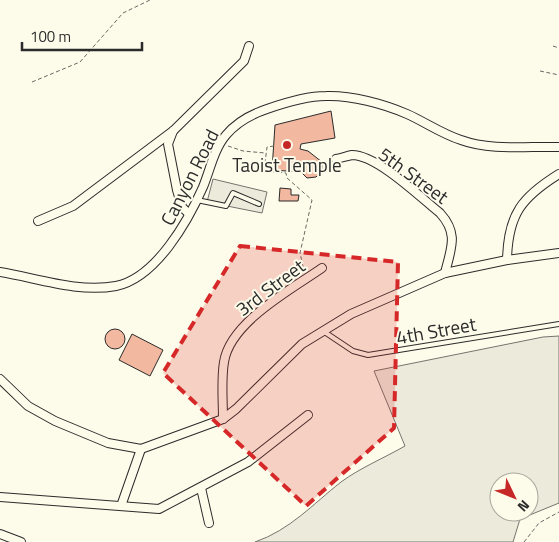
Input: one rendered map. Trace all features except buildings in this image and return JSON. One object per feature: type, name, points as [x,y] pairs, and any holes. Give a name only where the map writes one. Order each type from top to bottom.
[{"type":"street","points":[[38,221],[73,206],[173,131],[244,61],[249,46]]},
{"type":"street","name":"Canyon Road","points":[[0,272],[69,285],[117,286],[144,271],[159,259],[179,234],[197,200],[220,143],[237,124],[255,113],[326,96],[349,98],[389,108],[461,140],[480,145],[559,147]]},
{"type":"street","points":[[173,131],[168,144],[182,207],[189,214]]},
{"type":"street","name":"5th Street","points":[[336,159],[353,155],[368,160],[383,168],[440,213],[448,222],[453,237],[445,273]]},
{"type":"street","points":[[507,260],[507,246],[522,203],[534,190],[559,174]]},
{"type":"street","points":[[0,379],[34,411],[108,443],[141,449],[223,419],[264,382],[289,354],[351,314],[445,273],[507,260],[559,253]]},
{"type":"street","name":"3rd Street","points":[[223,419],[224,362],[228,348],[241,330],[264,307],[322,268]]},
{"type":"street","points":[[0,497],[159,509],[202,488],[248,462],[308,415]]},
{"type":"street","points":[[121,506],[141,449]]},
{"type":"street","points":[[202,488],[209,523]]},
{"type":"street","points":[[0,534],[21,542]]},
{"type":"lane","points":[[197,200],[226,206],[233,192],[260,204]]},
{"type":"lane","name":"4th Street","points":[[323,331],[353,351],[368,356],[559,324]]},
{"type":"path","points":[[32,82],[80,62],[123,13],[150,0]]},
{"type":"path","points":[[553,46],[559,48]]},
{"type":"path","points":[[540,70],[559,75]]},
{"type":"path","points":[[220,143],[243,151],[266,153]]},
{"type":"path","points":[[274,146],[267,147],[264,171],[286,173],[287,178],[312,200],[300,253],[300,263],[307,278]]},
{"type":"path","points":[[524,542],[539,523],[559,512]]},
{"type":"highlighted area","points":[[240,246],[398,262],[394,428],[306,506],[163,373]]},
{"type":"shaded area","name":"Taoist Temple","points":[[213,179],[267,192],[262,213],[207,202]]},
{"type":"shaded area","points":[[559,336],[559,503],[539,511],[539,472],[489,472],[489,522],[519,522],[513,542],[255,542],[290,524],[348,477],[405,446],[374,371],[543,337]]},
{"type":"place","name":"Taoist Temple","points":[[287,145]]}]
